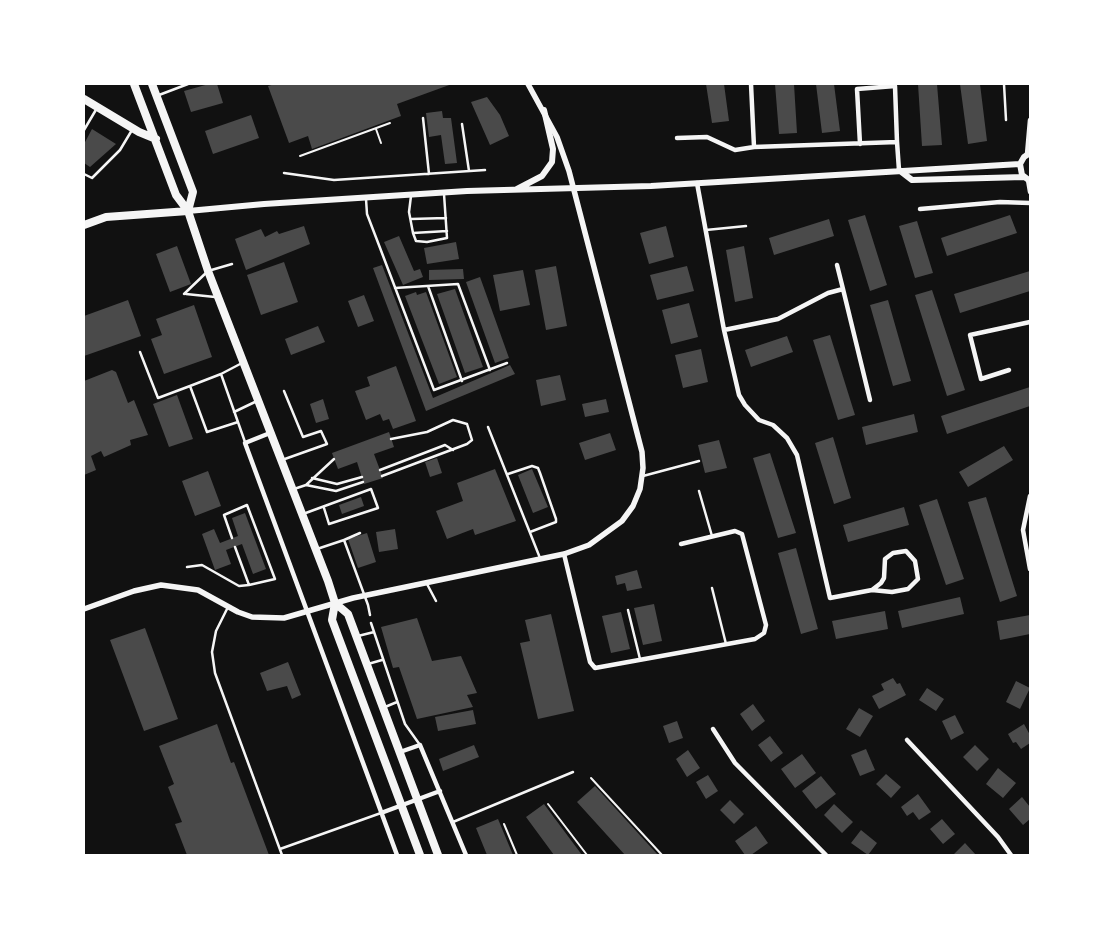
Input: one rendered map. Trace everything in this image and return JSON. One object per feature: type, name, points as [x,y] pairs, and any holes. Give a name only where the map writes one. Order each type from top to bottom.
[{"type":"main road","points":[[134,84],[176,195],[188,211],[208,271],[316,550],[335,603],[332,620],[400,806],[420,855]]},
{"type":"main road","points":[[152,84],[193,192],[188,211]]},
{"type":"main road","points":[[84,99],[133,128],[156,139]]},
{"type":"main road","points":[[514,190],[542,176],[552,162],[553,149],[544,110]]},
{"type":"main road","points":[[1028,179],[1020,172],[1020,164],[1029,154]]},
{"type":"main road","points":[[84,224],[106,217],[411,195],[697,183],[1020,164]]},
{"type":"main road","points":[[899,170],[912,180],[1028,179]]},
{"type":"main road","points":[[335,603],[348,614],[438,855]]},
{"type":"street","points":[[84,609],[134,591],[161,585],[198,590],[228,607],[252,617],[284,618],[365,596],[564,554],[589,546],[622,521],[637,498],[643,476],[642,452],[574,189],[557,137],[544,110],[528,84]]},
{"type":"street","points":[[751,84],[754,147]]},
{"type":"street","points":[[860,144],[857,89],[895,86],[899,170]]},
{"type":"street","points":[[1029,154],[1030,120]]},
{"type":"street","points":[[677,138],[708,138],[735,150],[754,147],[897,142]]},
{"type":"street","points":[[1028,179],[1030,192]]},
{"type":"street","points":[[697,183],[724,330],[739,395],[745,405],[759,420],[774,425],[787,438],[797,455],[830,598],[872,590],[892,592],[908,589],[918,579],[915,561],[906,551],[893,553],[885,560],[882,583],[872,590]]},
{"type":"street","points":[[920,209],[1000,202],[1030,203]]},
{"type":"street","points":[[836,265],[870,400]]},
{"type":"street","points":[[724,330],[778,319],[828,292],[843,289]]},
{"type":"street","points":[[1009,370],[981,379],[970,335],[1030,322]]},
{"type":"street","points":[[270,433],[245,442],[397,855]]},
{"type":"street","points":[[1030,496],[1023,530],[1030,569]]},
{"type":"street","points":[[564,554],[593,667],[600,669],[726,644],[759,637],[764,633],[766,625],[742,534],[735,531],[681,544]]},
{"type":"street","points":[[713,729],[735,763],[826,855]]},
{"type":"street","points":[[907,740],[980,818],[1011,855]]},
{"type":"street","points":[[400,752],[420,745],[466,855]]},
{"type":"street","points":[[381,813],[440,791]]},
{"type":"lane","points":[[157,96],[188,84]]},
{"type":"lane","points":[[1004,84],[1006,120]]},
{"type":"lane","points":[[84,130],[98,107]]},
{"type":"lane","points":[[423,118],[429,174]]},
{"type":"lane","points":[[462,124],[468,171]]},
{"type":"lane","points":[[84,174],[92,178],[120,150],[133,128]]},
{"type":"lane","points":[[284,173],[334,180],[484,170]]},
{"type":"lane","points":[[411,195],[412,233],[416,241],[427,242],[447,238],[444,193]]},
{"type":"lane","points":[[366,198],[367,214],[434,390],[507,364]]},
{"type":"lane","points":[[411,220],[446,218]]},
{"type":"lane","points":[[706,230],[746,226]]},
{"type":"lane","points":[[412,233],[447,231]]},
{"type":"lane","points":[[218,297],[184,294],[208,271],[232,264]]},
{"type":"lane","points":[[395,288],[458,284],[490,370]]},
{"type":"lane","points":[[428,285],[462,381]]},
{"type":"lane","points":[[140,352],[158,398],[220,374],[244,362]]},
{"type":"lane","points":[[220,374],[245,442]]},
{"type":"lane","points":[[190,386],[207,432],[238,422]]},
{"type":"lane","points":[[281,460],[327,444],[322,431],[302,437],[284,391]]},
{"type":"lane","points":[[234,412],[258,401]]},
{"type":"lane","points":[[382,476],[453,450],[472,440],[467,424],[457,420],[447,421],[427,432],[391,439]]},
{"type":"lane","points":[[488,427],[541,559]]},
{"type":"lane","points":[[380,470],[445,445],[453,450]]},
{"type":"lane","points":[[306,485],[334,459]]},
{"type":"lane","points":[[643,476],[699,461]]},
{"type":"lane","points":[[508,474],[532,466],[538,468],[540,473],[556,522],[530,532]]},
{"type":"lane","points":[[312,478],[337,484],[362,477]]},
{"type":"lane","points":[[292,489],[306,485],[336,491],[364,482]]},
{"type":"lane","points":[[302,514],[324,508],[371,490],[378,508],[329,524],[324,508]]},
{"type":"lane","points":[[699,491],[712,536]]},
{"type":"lane","points":[[187,568],[202,565],[239,586],[274,579],[247,505],[224,515],[232,538]]},
{"type":"lane","points":[[316,550],[360,533]]},
{"type":"lane","points":[[344,540],[370,614]]},
{"type":"lane","points":[[235,547],[249,585]]},
{"type":"lane","points":[[427,583],[436,601]]},
{"type":"lane","points":[[712,588],[726,644]]},
{"type":"lane","points":[[228,607],[216,631],[212,652],[215,673],[282,855]]},
{"type":"lane","points":[[628,610],[640,661]]},
{"type":"lane","points":[[371,623],[405,724],[420,745]]},
{"type":"lane","points":[[357,637],[374,632]]},
{"type":"lane","points":[[367,664],[382,660]]},
{"type":"lane","points":[[383,708],[397,702]]},
{"type":"lane","points":[[452,823],[574,772]]},
{"type":"lane","points":[[280,849],[381,813]]},
{"type":"path","points":[[300,156],[390,123]]},
{"type":"path","points":[[376,128],[381,143]]},
{"type":"path","points":[[591,778],[662,855]]},
{"type":"path","points":[[548,804],[587,855]]},
{"type":"path","points":[[504,824],[517,855]]},
{"type":"building","points":[[209,84],[217,84],[223,103],[191,112],[184,91]]},
{"type":"building","points":[[275,84],[452,84],[397,104],[401,116],[312,149],[308,136],[289,143],[268,86]]},
{"type":"building","points":[[706,84],[724,84],[729,121],[712,123]]},
{"type":"building","points":[[775,84],[794,84],[797,133],[779,134]]},
{"type":"building","points":[[816,84],[834,84],[840,131],[822,133]]},
{"type":"building","points":[[918,84],[937,84],[942,145],[922,146]]},
{"type":"building","points":[[960,84],[980,84],[987,141],[968,144]]},
{"type":"building","points":[[487,97],[500,115],[509,136],[490,145],[471,102]]},
{"type":"building","points":[[442,111],[443,118],[451,118],[457,163],[445,164],[441,135],[429,137],[426,113]]},
{"type":"building","points":[[251,115],[259,138],[213,154],[205,131]]},
{"type":"building","points":[[92,129],[116,144],[90,167],[84,163],[84,144]]},
{"type":"building","points":[[865,215],[887,285],[870,291],[848,220]]},
{"type":"building","points":[[1010,215],[1017,233],[947,256],[941,238]]},
{"type":"building","points":[[829,219],[834,236],[774,255],[769,238]]},
{"type":"building","points":[[917,221],[933,273],[915,278],[899,226]]},
{"type":"building","points":[[304,226],[310,244],[246,270],[235,239],[261,229],[265,237],[277,231],[279,234]]},
{"type":"building","points":[[666,226],[674,257],[649,264],[640,233]]},
{"type":"building","points":[[399,236],[414,271],[420,269],[423,277],[403,285],[384,242]]},
{"type":"building","points":[[456,242],[459,259],[427,264],[424,248]]},
{"type":"building","points":[[177,246],[191,284],[170,292],[156,254]]},
{"type":"building","points":[[744,246],[753,298],[735,302],[726,250]]},
{"type":"building","points":[[284,262],[298,302],[261,315],[247,275]]},
{"type":"building","points":[[382,265],[433,398],[510,365],[515,374],[426,411],[373,268]]},
{"type":"building","points":[[556,266],[567,326],[546,330],[535,270]]},
{"type":"building","points":[[687,266],[694,291],[657,300],[650,275]]},
{"type":"building","points":[[463,269],[464,279],[429,280],[429,270]]},
{"type":"building","points":[[523,270],[530,305],[500,311],[493,275]]},
{"type":"building","points":[[1030,271],[1030,291],[960,313],[954,294]]},
{"type":"building","points":[[480,277],[509,358],[495,363],[466,282]]},
{"type":"building","points":[[455,289],[483,367],[465,373],[437,294]]},
{"type":"building","points":[[932,290],[965,390],[947,396],[915,295]]},
{"type":"building","points":[[416,292],[417,295],[426,292],[457,377],[439,384],[405,296]]},
{"type":"building","points":[[364,295],[374,321],[358,327],[348,301]]},
{"type":"building","points":[[128,300],[141,336],[84,356],[84,316]]},
{"type":"building","points":[[888,300],[911,381],[893,386],[870,305]]},
{"type":"building","points":[[689,303],[698,337],[671,344],[662,310]]},
{"type":"building","points":[[194,305],[212,357],[164,374],[151,339],[162,335],[156,319]]},
{"type":"building","points":[[318,326],[325,342],[291,355],[285,339]]},
{"type":"building","points":[[830,335],[855,415],[838,420],[813,340]]},
{"type":"building","points":[[787,336],[793,352],[751,367],[745,350]]},
{"type":"building","points":[[701,349],[708,382],[683,388],[675,355]]},
{"type":"building","points":[[396,366],[416,421],[393,429],[389,419],[383,421],[380,414],[366,420],[355,391],[370,386],[367,377]]},
{"type":"building","points":[[112,370],[116,372],[128,403],[134,400],[148,435],[130,440],[131,445],[104,457],[101,451],[91,456],[96,470],[84,475],[84,381]]},
{"type":"building","points":[[560,375],[566,400],[541,406],[536,380]]},
{"type":"building","points":[[1030,387],[1030,406],[947,434],[941,416]]},
{"type":"building","points":[[177,395],[193,439],[169,447],[153,404]]},
{"type":"building","points":[[323,399],[329,419],[316,423],[310,404]]},
{"type":"building","points":[[606,399],[609,412],[585,417],[582,404]]},
{"type":"building","points":[[914,414],[918,432],[866,445],[862,427]]},
{"type":"building","points":[[389,432],[394,447],[374,454],[383,478],[364,484],[357,462],[338,469],[332,453]]},
{"type":"building","points":[[610,433],[616,450],[585,460],[579,443]]},
{"type":"building","points":[[833,437],[851,498],[834,504],[815,443]]},
{"type":"building","points":[[719,440],[727,468],[705,473],[698,445]]},
{"type":"building","points":[[1004,446],[1013,460],[968,487],[959,472]]},
{"type":"building","points":[[770,453],[796,533],[778,538],[753,458]]},
{"type":"building","points":[[437,458],[442,473],[430,477],[425,462]]},
{"type":"building","points":[[495,469],[516,521],[475,535],[473,529],[447,539],[436,511],[463,501],[457,483]]},
{"type":"building","points":[[532,469],[548,507],[533,513],[518,475]]},
{"type":"building","points":[[208,471],[221,506],[195,516],[182,481]]},
{"type":"building","points":[[361,497],[364,506],[342,514],[339,505]]},
{"type":"building","points":[[986,497],[1017,596],[1000,602],[968,502]]},
{"type":"building","points":[[937,499],[964,579],[946,585],[919,505]]},
{"type":"building","points":[[904,507],[909,525],[848,542],[843,525]]},
{"type":"building","points":[[245,513],[266,569],[253,574],[242,544],[226,550],[231,564],[215,570],[202,534],[214,529],[220,543],[238,536],[232,518]]},
{"type":"building","points":[[395,529],[398,549],[379,552],[376,532]]},
{"type":"building","points":[[367,533],[376,562],[358,568],[348,539]]},
{"type":"building","points":[[796,548],[818,629],[801,634],[778,553]]},
{"type":"building","points":[[637,570],[642,588],[627,591],[625,583],[617,585],[615,576]]},
{"type":"building","points":[[960,597],[964,614],[902,628],[898,611]]},
{"type":"building","points":[[654,604],[662,641],[643,645],[634,608]]},
{"type":"building","points":[[885,611],[888,629],[836,639],[832,621]]},
{"type":"building","points":[[621,612],[630,649],[611,653],[602,616]]},
{"type":"building","points":[[551,614],[574,711],[538,719],[520,643],[530,641],[525,620]]},
{"type":"building","points":[[1030,615],[1030,634],[1000,640],[997,621]]},
{"type":"building","points":[[417,618],[432,661],[461,656],[477,693],[467,695],[473,707],[417,719],[399,667],[393,668],[381,627]]},
{"type":"building","points":[[145,628],[178,719],[144,731],[110,640]]},
{"type":"building","points":[[288,662],[301,695],[292,699],[287,686],[267,691],[260,673]]},
{"type":"building","points":[[893,678],[897,684],[900,683],[906,695],[879,709],[872,696],[884,690],[881,684]]},
{"type":"building","points":[[1016,681],[1030,688],[1020,709],[1006,702]]},
{"type":"building","points":[[927,688],[944,699],[936,711],[919,700]]},
{"type":"building","points":[[753,704],[765,721],[752,731],[740,714]]},
{"type":"building","points":[[859,708],[873,716],[860,737],[846,729]]},
{"type":"building","points":[[473,710],[476,724],[438,731],[435,717]]},
{"type":"building","points":[[955,715],[964,733],[951,740],[942,721]]},
{"type":"building","points":[[677,721],[683,738],[669,743],[663,726]]},
{"type":"building","points":[[217,724],[231,763],[234,762],[269,855],[187,855],[175,824],[182,822],[168,787],[174,784],[159,746]]},
{"type":"building","points":[[1024,724],[1030,735],[1030,743],[1021,749],[1016,742],[1013,743],[1008,734]]},
{"type":"building","points":[[770,736],[783,753],[771,762],[758,745]]},
{"type":"building","points":[[474,745],[479,757],[443,771],[439,759]]},
{"type":"building","points":[[975,745],[989,759],[977,771],[963,757]]},
{"type":"building","points":[[866,749],[875,770],[860,776],[851,755]]},
{"type":"building","points":[[688,750],[700,768],[687,777],[676,759]]},
{"type":"building","points":[[802,754],[816,773],[795,788],[781,769]]},
{"type":"building","points":[[998,768],[1016,783],[1003,798],[986,784]]},
{"type":"building","points":[[886,774],[901,787],[891,798],[876,784]]},
{"type":"building","points":[[708,775],[718,791],[706,799],[696,782]]},
{"type":"building","points":[[821,776],[836,794],[816,809],[802,791]]},
{"type":"building","points":[[595,786],[658,855],[625,855],[577,802]]},
{"type":"building","points":[[918,794],[931,812],[919,820],[913,812],[907,816],[901,807]]},
{"type":"building","points":[[1022,797],[1030,807],[1030,819],[1023,825],[1009,809]]},
{"type":"building","points":[[730,800],[744,814],[734,824],[720,810]]},
{"type":"building","points":[[544,804],[582,855],[554,855],[526,817]]},
{"type":"building","points":[[834,804],[853,822],[842,833],[824,815]]},
{"type":"building","points":[[498,819],[513,855],[487,855],[476,828]]},
{"type":"building","points":[[942,819],[955,834],[943,844],[930,829]]},
{"type":"building","points":[[756,826],[768,843],[751,855],[745,855],[735,841]]},
{"type":"building","points":[[861,830],[877,843],[868,855],[851,843]]},
{"type":"building","points":[[965,843],[976,855],[954,854]]}]
